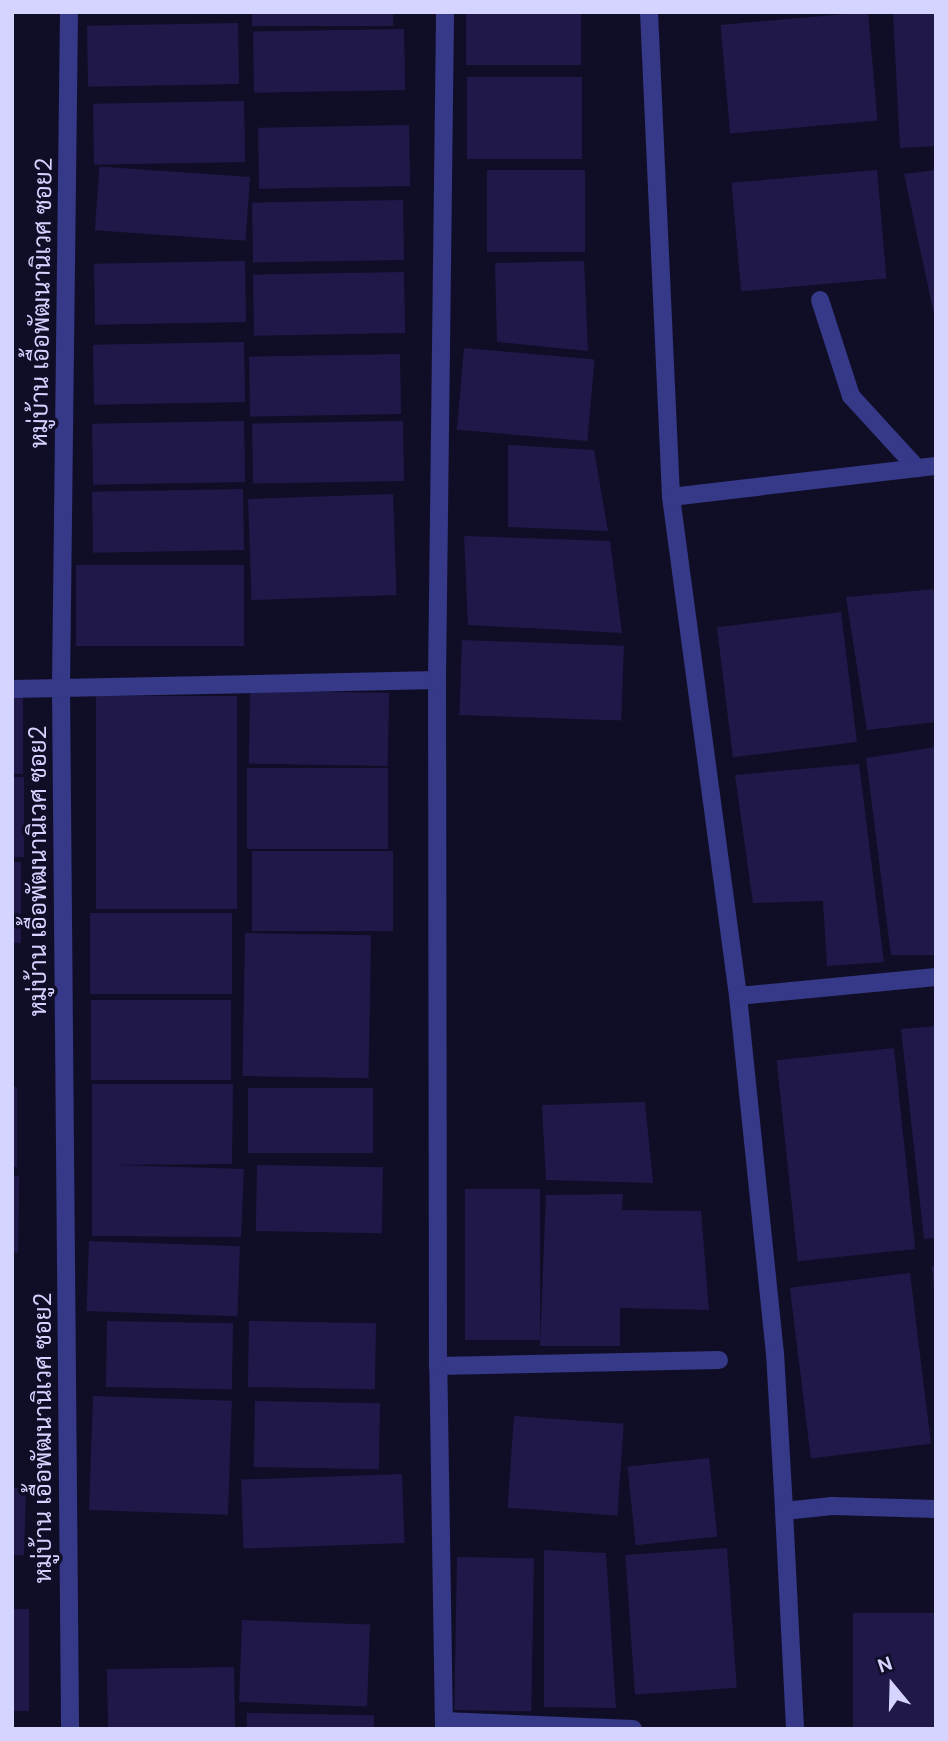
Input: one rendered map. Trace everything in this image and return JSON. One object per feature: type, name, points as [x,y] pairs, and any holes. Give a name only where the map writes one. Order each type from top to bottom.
[{"type":"street","name":"หมู่บ้าน เอื้อพัฒนานิเวศ ซอย2","points":[[69,12],[61,690],[70,1729]]},
{"type":"street","points":[[445,12],[437,680],[438,1366],[444,1725],[633,1729]]},
{"type":"street","points":[[649,12],[671,497],[738,996],[775,1353],[795,1729]]},
{"type":"street","points":[[820,300],[852,396],[927,467]]},
{"type":"street","points":[[671,497],[927,467]]},
{"type":"street","points":[[12,689],[437,680]]},
{"type":"street","points":[[738,996],[936,978]]},
{"type":"street","points":[[438,1366],[719,1360]]},
{"type":"street","points":[[784,1511],[832,1506],[936,1509]]},
{"type":"building","points":[[252,12],[393,12],[393,26],[252,26]]},
{"type":"building","points":[[466,12],[581,12],[581,65],[466,65]]},
{"type":"building","points":[[868,12],[877,121],[730,133],[721,25]]},
{"type":"building","points":[[893,12],[936,12],[936,146],[900,148]]},
{"type":"building","points":[[238,23],[239,84],[88,87],[87,26]]},
{"type":"building","points":[[404,29],[405,90],[254,93],[253,32]]},
{"type":"building","points":[[467,77],[582,77],[582,159],[467,159]]},
{"type":"building","points":[[244,101],[245,162],[94,165],[93,104]]},
{"type":"building","points":[[409,125],[410,186],[259,189],[258,128]]},
{"type":"building","points":[[99,166],[250,177],[246,241],[95,230]]},
{"type":"building","points":[[487,170],[585,170],[585,252],[487,252]]},
{"type":"building","points":[[877,170],[886,279],[741,291],[732,183]]},
{"type":"building","points":[[936,170],[936,319],[935,319],[904,174]]},
{"type":"building","points":[[403,200],[404,260],[253,263],[252,203]]},
{"type":"building","points":[[245,261],[246,322],[95,325],[94,264]]},
{"type":"building","points":[[584,261],[588,351],[497,342],[495,263]]},
{"type":"building","points":[[404,272],[405,333],[254,336],[253,275]]},
{"type":"building","points":[[244,342],[245,402],[94,405],[93,345]]},
{"type":"building","points":[[464,348],[595,359],[587,441],[457,430]]},
{"type":"building","points":[[400,354],[401,414],[250,417],[249,357]]},
{"type":"building","points":[[244,421],[245,482],[93,485],[92,424]]},
{"type":"building","points":[[403,421],[404,481],[253,484],[252,424]]},
{"type":"building","points":[[508,445],[594,450],[608,531],[508,527]]},
{"type":"building","points":[[243,489],[244,550],[93,553],[92,492]]},
{"type":"building","points":[[393,494],[397,595],[252,600],[248,499]]},
{"type":"building","points":[[464,536],[610,541],[622,633],[468,625]]},
{"type":"building","points":[[76,565],[244,565],[244,646],[76,646]]},
{"type":"building","points":[[936,589],[936,722],[867,730],[846,597]]},
{"type":"building","points":[[841,612],[857,742],[733,757],[717,627]]},
{"type":"building","points":[[462,640],[624,646],[621,721],[459,715]]},
{"type":"building","points":[[250,691],[389,693],[388,766],[249,764]]},
{"type":"building","points":[[12,694],[23,694],[23,774],[12,774]]},
{"type":"building","points":[[96,696],[237,696],[237,909],[96,909]]},
{"type":"building","points":[[936,747],[936,955],[891,955],[866,758]]},
{"type":"building","points":[[859,764],[884,962],[827,966],[823,901],[753,903],[735,775]]},
{"type":"building","points":[[247,768],[388,768],[388,849],[247,849]]},
{"type":"building","points":[[12,777],[24,777],[24,857],[12,857]]},
{"type":"building","points":[[252,851],[393,851],[393,931],[252,931]]},
{"type":"building","points":[[12,862],[21,862],[21,943],[12,943]]},
{"type":"building","points":[[90,913],[232,913],[232,994],[90,994]]},
{"type":"building","points":[[245,933],[371,935],[368,1078],[243,1076]]},
{"type":"building","points":[[91,1000],[231,1000],[231,1080],[91,1080]]},
{"type":"building","points":[[936,1026],[936,1238],[924,1239],[901,1029]]},
{"type":"building","points":[[894,1048],[915,1249],[798,1261],[777,1060]]},
{"type":"building","points":[[92,1084],[233,1084],[232,1164],[115,1165],[244,1169],[241,1237],[92,1236]]},
{"type":"building","points":[[12,1087],[17,1087],[17,1167],[12,1167]]},
{"type":"building","points":[[248,1088],[373,1088],[373,1153],[248,1153]]},
{"type":"building","points":[[645,1102],[653,1183],[546,1180],[542,1105]]},
{"type":"building","points":[[257,1165],[383,1167],[382,1233],[256,1231]]},
{"type":"building","points":[[12,1176],[19,1176],[18,1253],[12,1252]]},
{"type":"building","points":[[465,1189],[540,1189],[540,1340],[465,1340]]},
{"type":"building","points":[[623,1194],[622,1210],[701,1211],[709,1310],[620,1308],[620,1346],[540,1346],[546,1195]]},
{"type":"building","points":[[89,1241],[240,1246],[237,1316],[87,1311]]},
{"type":"building","points":[[936,1266],[936,1287],[934,1287],[932,1267]]},
{"type":"building","points":[[910,1273],[931,1444],[811,1458],[790,1288]]},
{"type":"building","points":[[107,1321],[233,1323],[232,1389],[106,1387]]},
{"type":"building","points":[[249,1321],[376,1323],[375,1389],[248,1387]]},
{"type":"building","points":[[93,1396],[232,1401],[228,1515],[89,1510]]},
{"type":"building","points":[[255,1401],[380,1403],[379,1469],[254,1467]]},
{"type":"building","points":[[514,1416],[624,1424],[617,1515],[508,1508]]},
{"type":"building","points":[[709,1458],[717,1537],[636,1545],[627,1467]]},
{"type":"building","points":[[402,1474],[404,1543],[244,1549],[241,1480]]},
{"type":"building","points":[[12,1488],[26,1488],[24,1555],[12,1555]]},
{"type":"building","points":[[727,1548],[737,1688],[635,1695],[625,1555]]},
{"type":"building","points":[[544,1550],[606,1553],[616,1708],[544,1707]]},
{"type":"building","points":[[457,1557],[534,1558],[531,1711],[454,1710]]},
{"type":"building","points":[[12,1609],[29,1609],[29,1711],[12,1711]]},
{"type":"building","points":[[853,1613],[936,1613],[936,1729],[853,1729]]},
{"type":"building","points":[[242,1620],[370,1624],[367,1706],[239,1702]]},
{"type":"building","points":[[234,1667],[235,1729],[108,1729],[107,1669]]},
{"type":"building","points":[[247,1713],[374,1715],[374,1729],[247,1729]]}]
